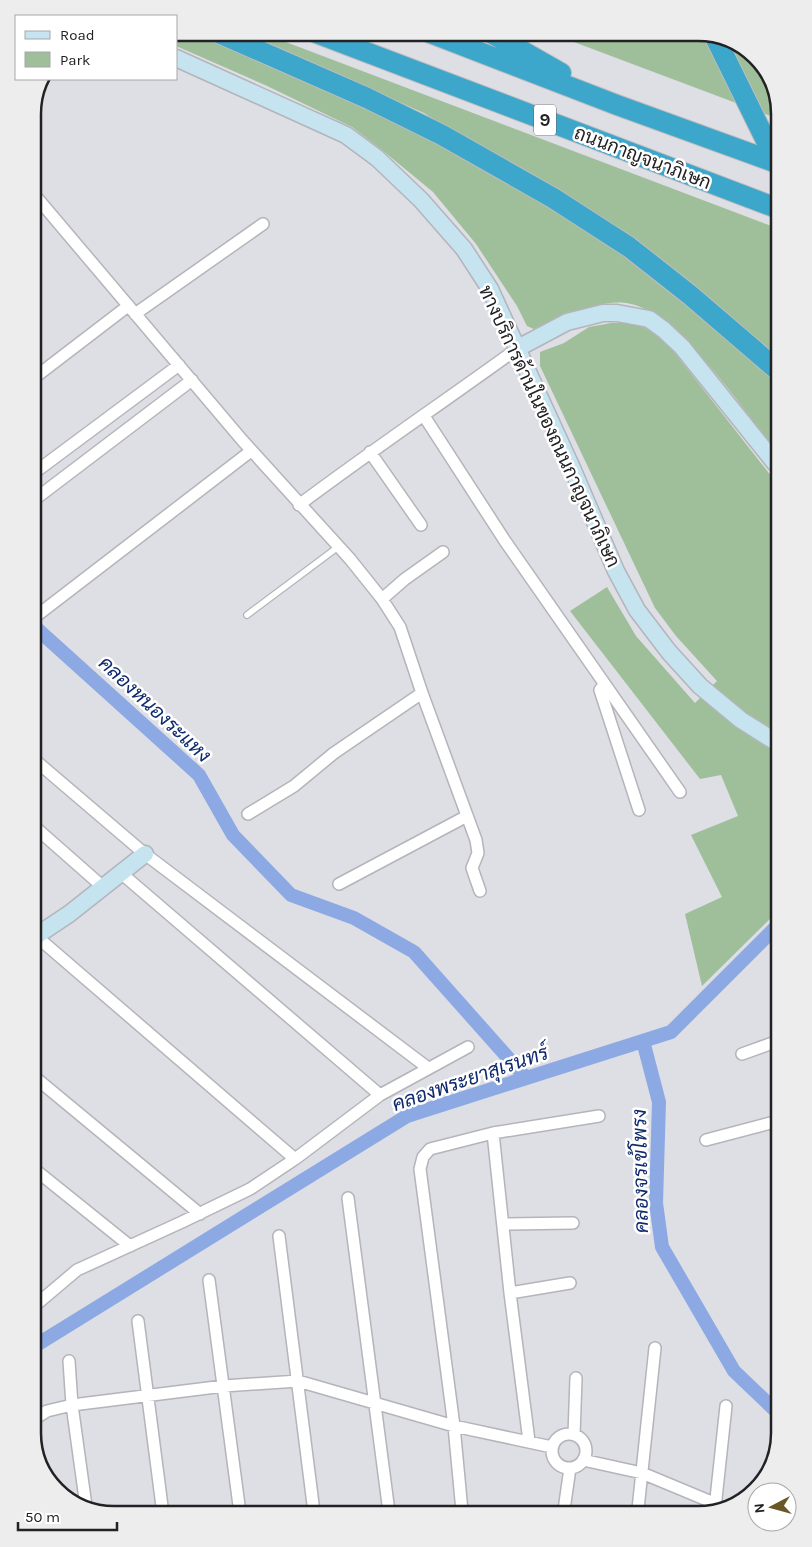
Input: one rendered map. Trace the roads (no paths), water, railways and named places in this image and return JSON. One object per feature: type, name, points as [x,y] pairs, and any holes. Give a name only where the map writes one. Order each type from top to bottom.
[{"type":"highway","points":[[238,41],[367,98],[442,135],[553,198],[629,247],[690,295],[771,365]]},
{"type":"highway","name":"ถนนกาญจนาภิเษก","points":[[337,41],[771,206]]},
{"type":"highway","name":"ถนนกาญจนาภิเษก","points":[[451,41],[617,105],[771,161]]},
{"type":"highway","points":[[505,41],[617,105]]},
{"type":"highway","points":[[719,44],[771,151]]},
{"type":"main road","name":"ทางบริการด้านในของถนนกาญจนาภิเษก","points":[[178,59],[346,135],[376,158],[421,200],[464,249],[490,289],[572,468],[616,571],[637,610],[669,652],[700,686],[741,720],[771,739]]},
{"type":"main road","points":[[518,348],[567,322],[603,313],[617,312],[649,319],[682,347],[771,458]]},
{"type":"main road","points":[[41,933],[69,914],[145,854]]},
{"type":"street","points":[[41,202],[251,450],[350,559],[382,599],[400,627],[476,840],[478,853],[472,868],[480,891]]},
{"type":"street","points":[[41,373],[132,310],[263,224]]},
{"type":"street","points":[[300,504],[370,452],[421,418],[518,348]]},
{"type":"street","points":[[41,469],[179,365]]},
{"type":"street","points":[[41,495],[192,380]]},
{"type":"street","points":[[421,418],[499,545],[680,792]]},
{"type":"street","points":[[41,612],[251,450]]},
{"type":"street","points":[[370,452],[421,525]]},
{"type":"street","points":[[382,599],[405,579],[443,552]]},
{"type":"street","points":[[604,689],[638,810]]},
{"type":"street","points":[[248,814],[294,786],[334,753],[422,693]]},
{"type":"street","points":[[41,765],[145,854],[428,1068]]},
{"type":"street","points":[[339,884],[467,816]]},
{"type":"street","points":[[41,832],[103,887]]},
{"type":"street","points":[[121,873],[380,1095]]},
{"type":"street","points":[[41,940],[295,1159]]},
{"type":"street","points":[[742,1054],[771,1044]]},
{"type":"street","points":[[41,1300],[77,1270],[250,1189],[295,1159],[380,1095],[468,1047]]},
{"type":"street","points":[[41,1082],[200,1214]]},
{"type":"street","points":[[462,1506],[454,1426],[420,1169],[423,1157],[430,1149],[493,1133],[599,1116]]},
{"type":"street","points":[[706,1140],[771,1123]]},
{"type":"street","points":[[493,1133],[510,1293],[529,1441]]},
{"type":"street","points":[[41,1174],[130,1246]]},
{"type":"street","points":[[348,1198],[388,1506]]},
{"type":"street","points":[[503,1224],[573,1223]]},
{"type":"street","points":[[279,1236],[313,1506]]},
{"type":"street","points":[[209,1280],[239,1506]]},
{"type":"street","points":[[510,1293],[570,1283]]},
{"type":"street","points":[[138,1321],[162,1506]]},
{"type":"street","points":[[638,1506],[656,1348]]},
{"type":"street","points":[[69,1361],[72,1404],[85,1499]]},
{"type":"street","points":[[574,1435],[576,1378]]},
{"type":"street","points":[[41,1415],[47,1411],[72,1404],[224,1386],[298,1381],[454,1426],[552,1447]]},
{"type":"street","points":[[719,1502],[726,1406]]},
{"type":"street","points":[[574,1435],[584,1443],[585,1454],[578,1466],[564,1468],[554,1460],[552,1447],[560,1436],[574,1435]]},
{"type":"street","points":[[583,1460],[642,1473],[713,1504]]},
{"type":"street","points":[[565,1506],[570,1468]]},
{"type":"lane","points":[[247,615],[338,547]]},
{"type":"waterway","name":"คลองหนองระแหง","points":[[41,632],[199,775],[233,835],[291,895],[354,918],[414,952],[526,1078]]},
{"type":"waterway","name":"คลองพระยาสุเรนทร์","points":[[41,1342],[407,1116],[671,1032],[771,932]]},
{"type":"waterway","name":"คลองจรเข้โพรง","points":[[643,1041],[659,1102],[656,1203],[662,1247],[734,1371],[771,1406]]}]
